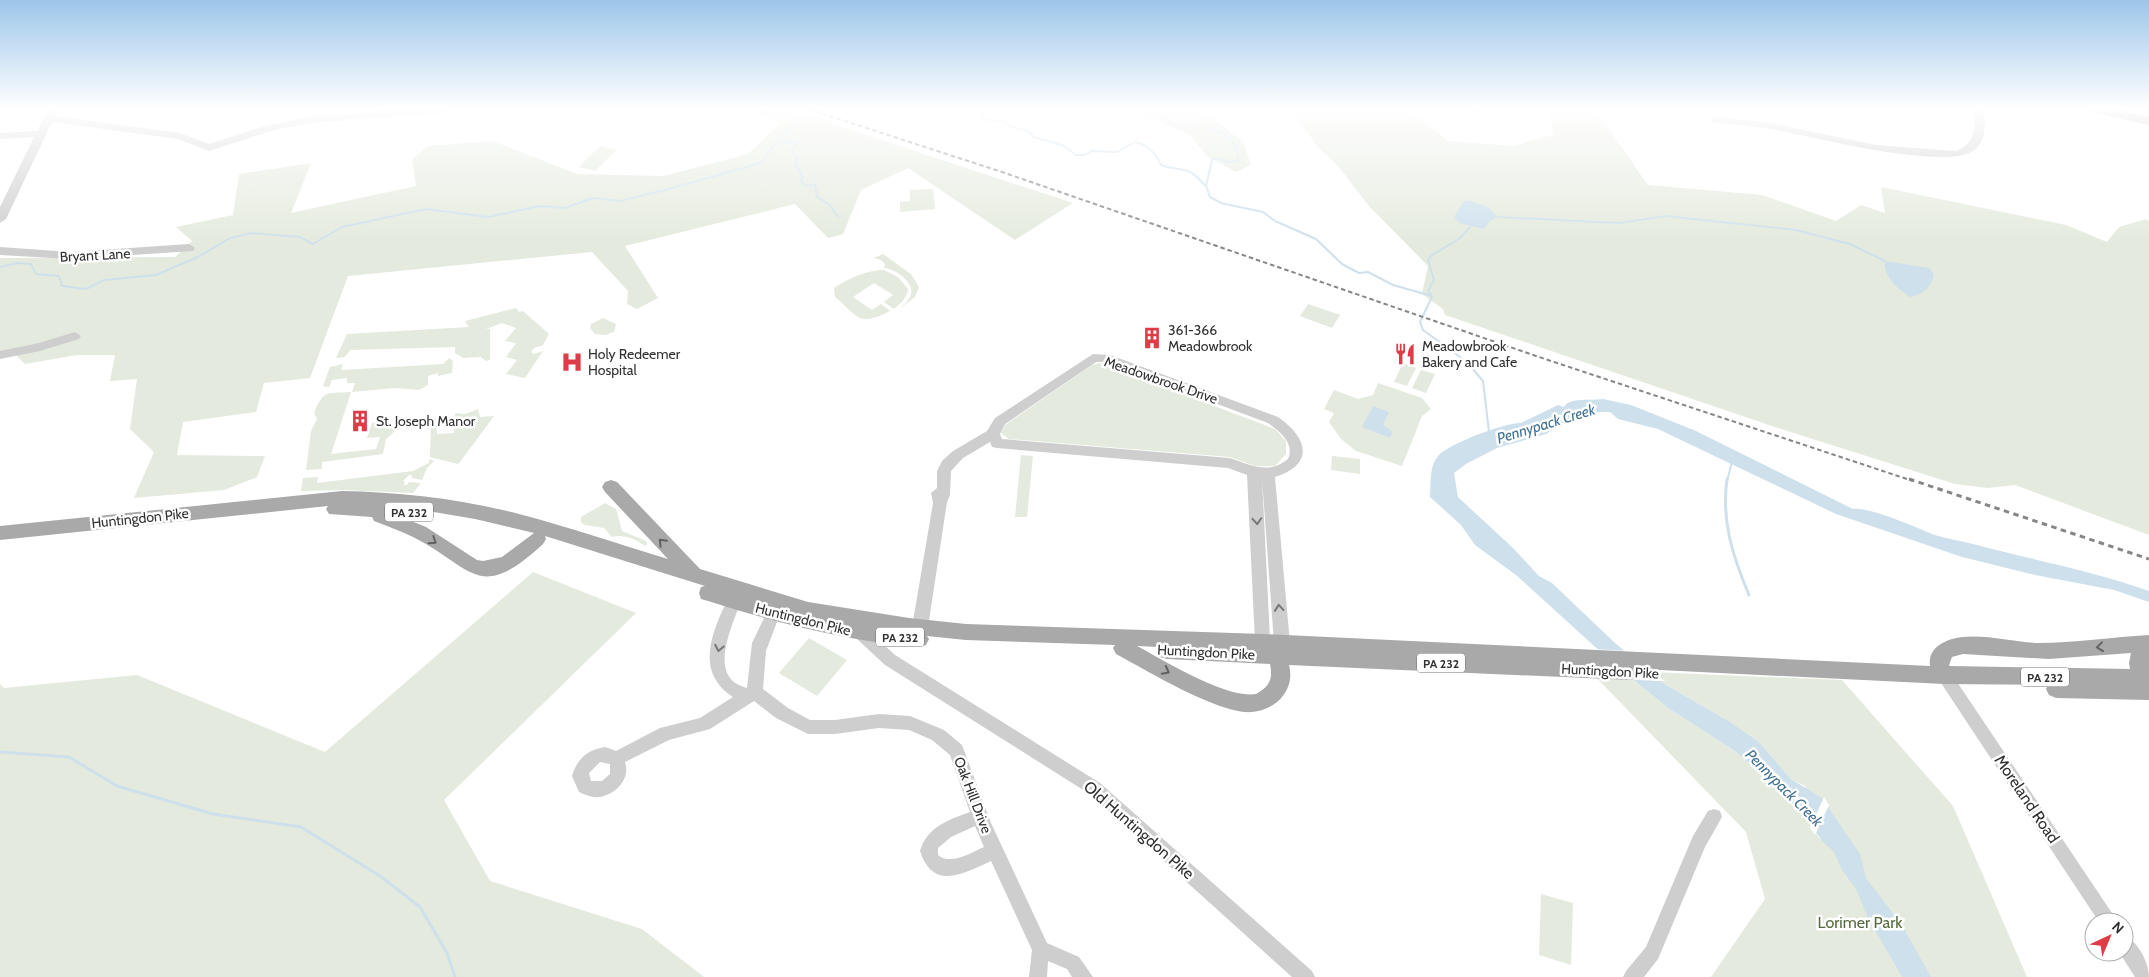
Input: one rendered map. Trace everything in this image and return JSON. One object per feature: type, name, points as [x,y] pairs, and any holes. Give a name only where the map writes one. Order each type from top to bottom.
[{"type":"main road","points":[[611,487],[696,577]]},
{"type":"main road","name":"Huntingdon Pike","points":[[0,533],[342,498],[380,498],[472,510],[519,521],[808,610],[966,632],[1274,647],[1587,657],[1948,681],[2148,682]]},
{"type":"main road","name":"Huntingdon Pike","points":[[279,504],[339,510],[406,512],[448,517],[537,538],[773,614],[861,633],[915,638],[1123,648],[1274,647],[1604,670],[1701,674],[1856,675]]},
{"type":"main road","points":[[339,510],[384,517],[395,521],[420,532],[473,567],[482,570],[504,565],[518,557],[537,538]]},
{"type":"main road","points":[[1948,681],[1939,665],[1942,654],[1946,650],[1961,646],[2034,651],[2067,651],[2149,644]]},
{"type":"main road","points":[[2148,682],[2138,666],[2138,658],[2149,644]]},
{"type":"main road","points":[[1123,648],[1203,688],[1251,704],[1268,697],[1279,685],[1281,678],[1274,647]]},
{"type":"street","points":[[0,219],[30,155]]},
{"type":"street","name":"Bryant Lane","points":[[0,251],[40,257],[124,254],[189,248]]},
{"type":"street","points":[[0,355],[40,347],[75,336]]},
{"type":"street","name":"Meadowbrook Drive","points":[[920,627],[944,471],[950,460],[993,434],[996,425],[1000,421],[1093,358],[1106,358],[1273,420],[1288,429],[1296,442],[1297,451],[1293,461],[1286,468],[1261,472]]},
{"type":"street","points":[[993,434],[997,443],[1230,463],[1261,472],[1274,647]]},
{"type":"street","name":"Oak Hill Drive","points":[[734,601],[718,647],[717,667],[723,681],[782,714],[808,726],[835,727],[879,721],[910,723],[938,735],[956,750],[980,816],[1041,950]]},
{"type":"street","points":[[616,759],[666,733],[704,724],[750,695],[755,656],[762,634],[773,614]]},
{"type":"street","name":"Old Huntingdon Pike","points":[[861,633],[890,660],[1094,788],[1306,977]]},
{"type":"street","name":"Moreland Road","points":[[1948,681],[2102,912]]},
{"type":"street","points":[[980,816],[939,834],[931,841],[928,847],[930,858],[937,866],[946,868],[995,851]]},
{"type":"street","points":[[1632,977],[1652,953],[1699,842],[1714,817]]},
{"type":"street","points":[[1038,977],[1041,950],[1073,963],[1084,977]]},
{"type":"street","points":[[2134,959],[2146,977]]},
{"type":"green space","points":[[418,155],[528,155],[577,174],[663,176],[746,155],[926,155],[1073,203],[1015,240],[908,168],[861,190],[843,234],[828,238],[795,204],[625,246],[658,298],[637,309],[627,304],[628,291],[592,252],[348,276],[310,378],[264,383],[256,412],[183,422],[177,455],[265,456],[257,477],[224,490],[134,498],[154,452],[130,429],[137,379],[110,381],[115,355],[77,355],[25,364],[11,350],[0,353],[0,258],[175,257],[192,241],[176,227],[233,215],[239,174],[311,163],[291,213],[416,186],[412,160]]},
{"type":"green space","points":[[591,155],[611,155],[595,171],[579,167]]},
{"type":"green space","points":[[1206,155],[1247,155],[1251,165],[1236,172]]},
{"type":"green space","points":[[1326,155],[1627,155],[1648,185],[1762,195],[1836,221],[1861,205],[1885,213],[1881,187],[2066,225],[2107,242],[2119,227],[2146,219],[2149,221],[2149,535],[2015,485],[1987,488],[1955,484],[1775,427],[1445,315],[1443,309],[1422,294],[1428,266],[1369,206],[1338,166]]},
{"type":"green space","points":[[933,189],[935,209],[900,212],[900,202],[910,201],[910,190]]},
{"type":"green space","points":[[883,254],[911,274],[919,287],[915,297],[899,309],[909,299],[911,287],[899,274],[884,268],[885,264],[881,260],[874,258]]},
{"type":"green space","points":[[884,270],[898,277],[908,289],[905,298],[894,309],[884,302],[893,295],[874,283],[853,297],[872,310],[881,304],[890,311],[871,319],[860,318],[855,315],[835,297],[834,288],[846,281],[858,275]]},
{"type":"green space","points":[[1308,304],[1340,315],[1332,328],[1300,316]]},
{"type":"green space","points":[[516,308],[519,312],[523,311],[549,334],[543,345],[534,348],[531,352],[534,354],[543,351],[525,378],[506,374],[517,360],[506,357],[516,343],[505,341],[516,328],[502,323],[486,329],[490,329],[490,360],[486,361],[481,357],[463,358],[455,353],[455,347],[350,350],[345,357],[336,358],[347,334],[469,327],[465,321]]},
{"type":"green space","points":[[603,318],[616,324],[614,332],[605,335],[595,334],[590,328],[591,324]]},
{"type":"green space","points":[[449,358],[453,361],[452,373],[438,376],[438,373],[428,376],[428,385],[419,390],[395,388],[352,392],[355,383],[347,383],[347,378],[332,380],[329,387],[323,386],[330,367],[343,364],[341,370],[443,364]]},
{"type":"green space","points":[[1100,363],[1275,429],[1286,441],[1286,454],[1275,466],[1255,466],[1230,457],[1009,439],[1001,433],[1005,425],[1092,365]]},
{"type":"green space","points":[[1403,363],[1416,368],[1407,386],[1394,382]]},
{"type":"green space","points":[[1421,370],[1435,374],[1426,393],[1412,388]]},
{"type":"green space","points":[[1378,383],[1422,398],[1431,409],[1422,416],[1402,466],[1356,451],[1341,439],[1329,422],[1334,413],[1324,409],[1334,390],[1358,399],[1373,395]]},
{"type":"green space","points":[[351,392],[331,454],[376,449],[380,437],[367,438],[372,423],[387,420],[387,426],[421,417],[420,421],[395,431],[386,439],[383,454],[322,462],[322,469],[306,470],[311,431],[317,419],[314,413],[320,400],[327,394]]},
{"type":"green space","points":[[478,409],[480,417],[494,416],[458,464],[430,457],[431,422],[436,418],[437,434],[454,433],[455,413],[465,414]]},
{"type":"green space","points":[[1021,455],[1033,456],[1027,517],[1015,517]]},
{"type":"green space","points":[[1332,456],[1360,459],[1360,474],[1331,470]]},
{"type":"green space","points":[[429,459],[434,461],[427,468],[422,480],[411,478],[413,476],[409,475],[403,481],[405,482],[404,485],[407,485],[409,482],[421,483],[413,493],[344,490],[301,491],[303,478],[318,477],[317,483],[413,471],[429,463]]},
{"type":"green space","points":[[605,503],[616,509],[622,531],[646,541],[647,544],[645,546],[629,538],[621,536],[612,537],[604,528],[585,525],[581,522],[581,517]]},
{"type":"green space","points":[[533,572],[636,613],[444,800],[490,881],[642,929],[704,977],[0,977],[0,684],[4,688],[137,675],[325,752]]},
{"type":"green space","points":[[809,638],[847,660],[817,696],[779,673]]},
{"type":"green space","name":"Lorimer Park","points":[[1588,669],[1622,671],[1668,708],[1735,751],[1805,817],[1821,841],[1805,786],[1791,779],[1759,742],[1732,723],[1666,685],[1650,672],[1842,680],[1953,806],[2027,977],[1711,977],[1765,899],[1746,832]]},
{"type":"green space","points":[[1541,894],[1573,903],[1571,965],[1539,955]]},
{"type":"water","points":[[1468,200],[1488,207],[1498,217],[1490,221],[1484,229],[1459,223],[1454,217],[1464,201]]},
{"type":"water","points":[[1885,261],[1929,268],[1934,274],[1929,287],[1920,294],[1910,297],[1896,286],[1889,277],[1886,272]]},
{"type":"water","name":"Pennypack Creek","points":[[1603,399],[1631,405],[1696,431],[1853,509],[1881,514],[1937,536],[2083,571],[2149,591],[2149,602],[2114,590],[2035,575],[1962,557],[1836,514],[1658,429],[1618,419],[1610,412],[1594,412],[1584,416],[1574,416],[1546,434],[1497,448],[1466,464],[1454,473],[1458,497],[1513,548],[1539,576],[1552,583],[1615,643],[1666,685],[1732,723],[1759,742],[1791,779],[1822,798],[1860,854],[1866,878],[1902,925],[1931,977],[1902,977],[1868,918],[1856,889],[1842,870],[1834,852],[1822,841],[1805,817],[1790,801],[1735,751],[1668,708],[1615,665],[1516,575],[1475,545],[1461,525],[1430,497],[1433,465],[1438,456],[1444,451],[1491,430],[1521,423],[1558,405],[1564,407],[1571,402]]},
{"type":"water","points":[[1373,406],[1389,412],[1383,425],[1393,432],[1390,438],[1362,427]]},
{"type":"pier","points":[[1593,649],[1628,651],[1665,681],[1630,679]]},
{"type":"pier","points":[[1824,797],[1829,805],[1815,835],[1810,828]]},
{"type":"waterway","points":[[0,267],[18,263],[31,264],[36,274],[59,276],[62,286],[86,289],[104,280],[156,275],[198,257],[230,238],[252,233],[300,237],[313,244],[342,227],[426,209],[488,217],[540,206],[565,208],[593,198],[620,201],[761,163],[767,155]]},
{"type":"waterway","points":[[795,155],[797,159],[795,163],[803,178],[800,181],[806,186],[815,185],[817,197],[829,204],[838,217]]},
{"type":"waterway","points":[[1075,155],[1085,155]]},
{"type":"waterway","points":[[1155,155],[1161,165],[1190,172],[1206,186]]},
{"type":"waterway","points":[[1206,186],[1212,160],[1216,158],[1228,162],[1238,161],[1237,155]]},
{"type":"waterway","points":[[1206,186],[1210,197],[1221,203],[1263,212],[1275,221],[1316,239],[1342,264],[1359,273],[1368,272],[1393,285],[1432,296]]},
{"type":"waterway","points":[[1498,217],[1619,223],[1666,216],[1796,230],[1850,244],[1885,261]]},
{"type":"waterway","points":[[1431,295],[1428,291],[1434,280],[1428,260],[1432,255],[1459,239],[1471,226]]},
{"type":"waterway","name":"Pennypack Creek","points":[[1432,297],[1420,322],[1423,330],[1467,362],[1483,381],[1489,432]]},
{"type":"waterway","points":[[1727,481],[1732,462]]},
{"type":"waterway","points":[[1727,479],[1727,524],[1733,553],[1749,595]]},
{"type":"waterway","points":[[0,752],[69,757],[117,786],[213,814],[301,827],[380,876],[420,907],[447,953],[455,977]]},
{"type":"railway","points":[[948,155],[1539,357],[1913,481]]},
{"type":"railway","points":[[1909,479],[2149,559]]},
{"type":"place","name":"361-366 Meadowbrook","points":[[1152,338]]},
{"type":"place","name":"Meadowbrook Bakery and Cafe","points":[[1405,354]]},
{"type":"place","name":"Holy Redeemer Hospital","points":[[572,362]]},
{"type":"place","name":"St. Joseph Manor","points":[[360,421]]}]
